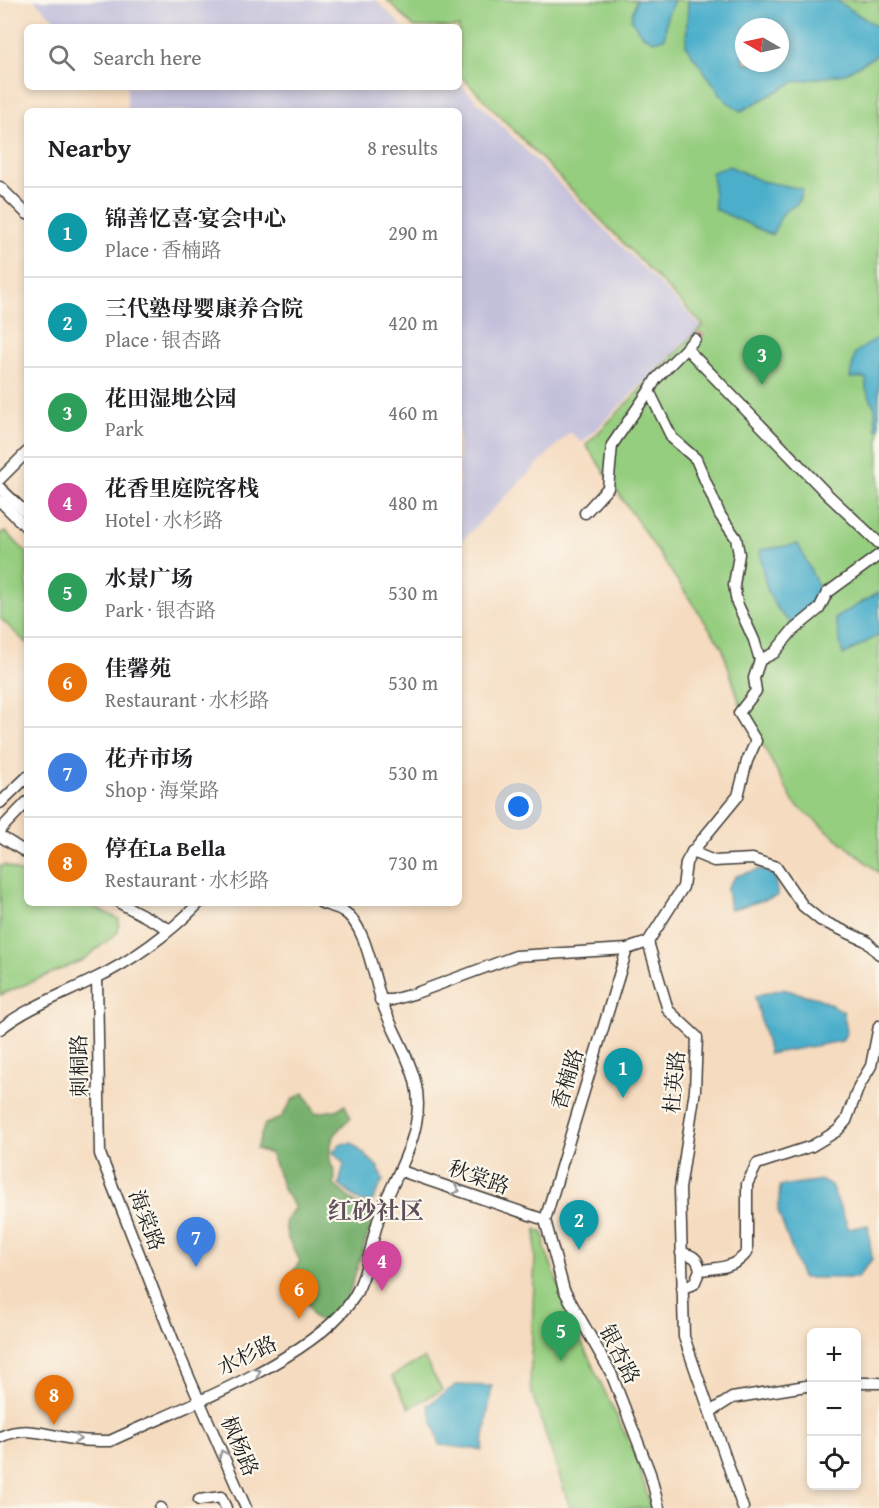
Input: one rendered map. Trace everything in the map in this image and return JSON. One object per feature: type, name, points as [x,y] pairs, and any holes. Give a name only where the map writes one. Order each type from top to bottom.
[{"type":"street","points":[[0,187],[24,211]]},
{"type":"street","points":[[585,513],[608,488],[612,445],[656,379],[695,339]]},
{"type":"street","points":[[686,348],[827,494],[879,543]]},
{"type":"street","points":[[380,1000],[392,1000],[416,993],[516,956],[627,949],[648,942],[684,887],[686,863],[692,852],[738,796],[747,761],[756,741],[740,713],[756,691],[754,678],[760,660],[754,640],[737,603],[734,585],[739,554],[736,538],[720,515],[696,459],[672,438],[649,391]]},
{"type":"street","points":[[0,479],[24,455]]},
{"type":"street","points":[[0,488],[24,511]]},
{"type":"street","points":[[0,501],[24,525]]},
{"type":"street","points":[[760,660],[774,653],[792,631],[819,609],[827,592],[879,555]]},
{"type":"street","points":[[0,804],[24,780]]},
{"type":"street","points":[[0,830],[24,805]]},
{"type":"street","points":[[0,836],[24,851]]},
{"type":"street","points":[[692,852],[714,861],[752,859],[776,867],[803,906],[820,920],[866,941],[879,954]]},
{"type":"street","points":[[126,906],[169,929]]},
{"type":"street","points":[[0,1029],[44,1002],[97,978],[144,950],[196,906]]},
{"type":"street","name":"水杉路","points":[[0,1437],[11,1431],[33,1430],[80,1440],[110,1441],[290,1356],[326,1327],[353,1298],[361,1280],[382,1208],[401,1171],[412,1141],[416,1111],[416,1082],[380,1000],[369,950],[346,912],[330,906]]},
{"type":"street","name":"杜英路","points":[[648,942],[668,1011],[698,1037],[695,1090],[680,1188],[684,1337],[743,1508]]},
{"type":"street","name":"香楠路","points":[[545,1220],[627,949]]},
{"type":"street","name":"刺桐路","points":[[97,978],[100,1154]]},
{"type":"street","points":[[700,1270],[726,1268],[741,1260],[747,1252],[747,1184],[757,1164],[812,1146],[837,1131],[846,1121],[859,1086],[871,1066],[879,1026]]},
{"type":"street","name":"海棠路","points":[[100,1154],[199,1400]]},
{"type":"street","name":"秋棠路","points":[[401,1171],[545,1220]]},
{"type":"street","name":"银杏路","points":[[545,1220],[564,1290],[611,1373],[650,1473],[659,1508]]},
{"type":"street","points":[[681,1253],[692,1254],[700,1270],[694,1284],[682,1288]]},
{"type":"street","points":[[861,1383],[879,1383]]},
{"type":"street","points":[[710,1412],[732,1398],[807,1385]]},
{"type":"street","name":"枫杨路","points":[[199,1400],[244,1505]]},
{"type":"street","points":[[199,1500],[221,1497],[227,1508],[244,1505]]},
{"type":"shaded area","points":[[34,0],[376,0],[400,24],[60,24]]},
{"type":"shaded area","points":[[462,86],[701,326],[582,443],[570,432],[462,540],[462,108],[127,108],[127,90],[462,90]]},
{"type":"green space","points":[[387,0],[879,0],[879,873],[794,803],[739,701],[722,647],[586,445],[703,325],[462,77],[462,24],[411,24]]},
{"type":"green space","points":[[6,532],[24,550],[24,641],[0,618],[0,533]]},
{"type":"green space","points":[[5,865],[24,874],[24,906],[91,906],[119,919],[118,932],[83,960],[0,995],[0,866]]},
{"type":"green space","points":[[304,1093],[316,1113],[336,1110],[345,1105],[351,1118],[338,1131],[330,1146],[330,1159],[335,1172],[334,1185],[373,1218],[347,1300],[321,1322],[313,1316],[303,1291],[295,1296],[291,1274],[300,1261],[287,1237],[285,1221],[295,1207],[284,1191],[271,1154],[256,1149],[265,1124],[281,1118],[293,1099]]},
{"type":"green space","points":[[536,1229],[544,1234],[545,1249],[578,1335],[637,1459],[651,1508],[570,1508],[530,1387]]},
{"type":"green space","points":[[424,1358],[442,1390],[409,1408],[392,1376]]},
{"type":"water","points":[[636,0],[674,0],[667,17],[665,38],[653,41],[641,34],[631,19]]},
{"type":"water","points":[[688,0],[836,0],[879,28],[877,55],[844,74],[794,82],[741,111],[725,100],[686,46]]},
{"type":"water","points":[[729,166],[761,181],[803,189],[798,203],[783,213],[772,235],[715,209],[712,172]]},
{"type":"water","points":[[879,337],[879,429],[876,429],[875,408],[866,389],[866,378],[850,378],[855,353]]},
{"type":"water","points":[[798,544],[823,596],[817,607],[792,624],[777,608],[768,591],[760,550]]},
{"type":"water","points":[[879,592],[879,635],[843,655],[835,618]]},
{"type":"water","points":[[761,869],[774,875],[778,896],[730,910],[727,888],[736,876]]},
{"type":"water","points":[[782,989],[818,998],[843,1011],[847,1032],[842,1041],[769,1054],[755,996]]},
{"type":"water","points":[[352,1143],[378,1167],[383,1180],[372,1202],[361,1202],[339,1185],[344,1164],[333,1152],[340,1144]]},
{"type":"water","points":[[822,1180],[831,1185],[849,1229],[868,1225],[872,1259],[857,1278],[802,1278],[778,1211],[780,1186]]},
{"type":"water","points":[[456,1385],[492,1386],[482,1450],[440,1445],[428,1405]]},
{"type":"tunnel","points":[[695,339],[706,328]]},
{"type":"place","name":"花田湿地公园","points":[[762,385]]},
{"type":"place","name":"锦善忆喜·宴会中心","points":[[623,1098]]},
{"type":"place","name":"三代塾母婴康养合院","points":[[579,1250]]},
{"type":"place","name":"花卉市场","points":[[196,1267]]},
{"type":"place","name":"花香里庭院客栈","points":[[382,1291]]},
{"type":"place","name":"佳馨苑","points":[[299,1319]]},
{"type":"place","name":"水景广场","points":[[561,1361]]},
{"type":"place","name":"停在La Bella","points":[[54,1425]]},
{"type":"district","name":"红砂社区","points":[[376,1210]]}]
